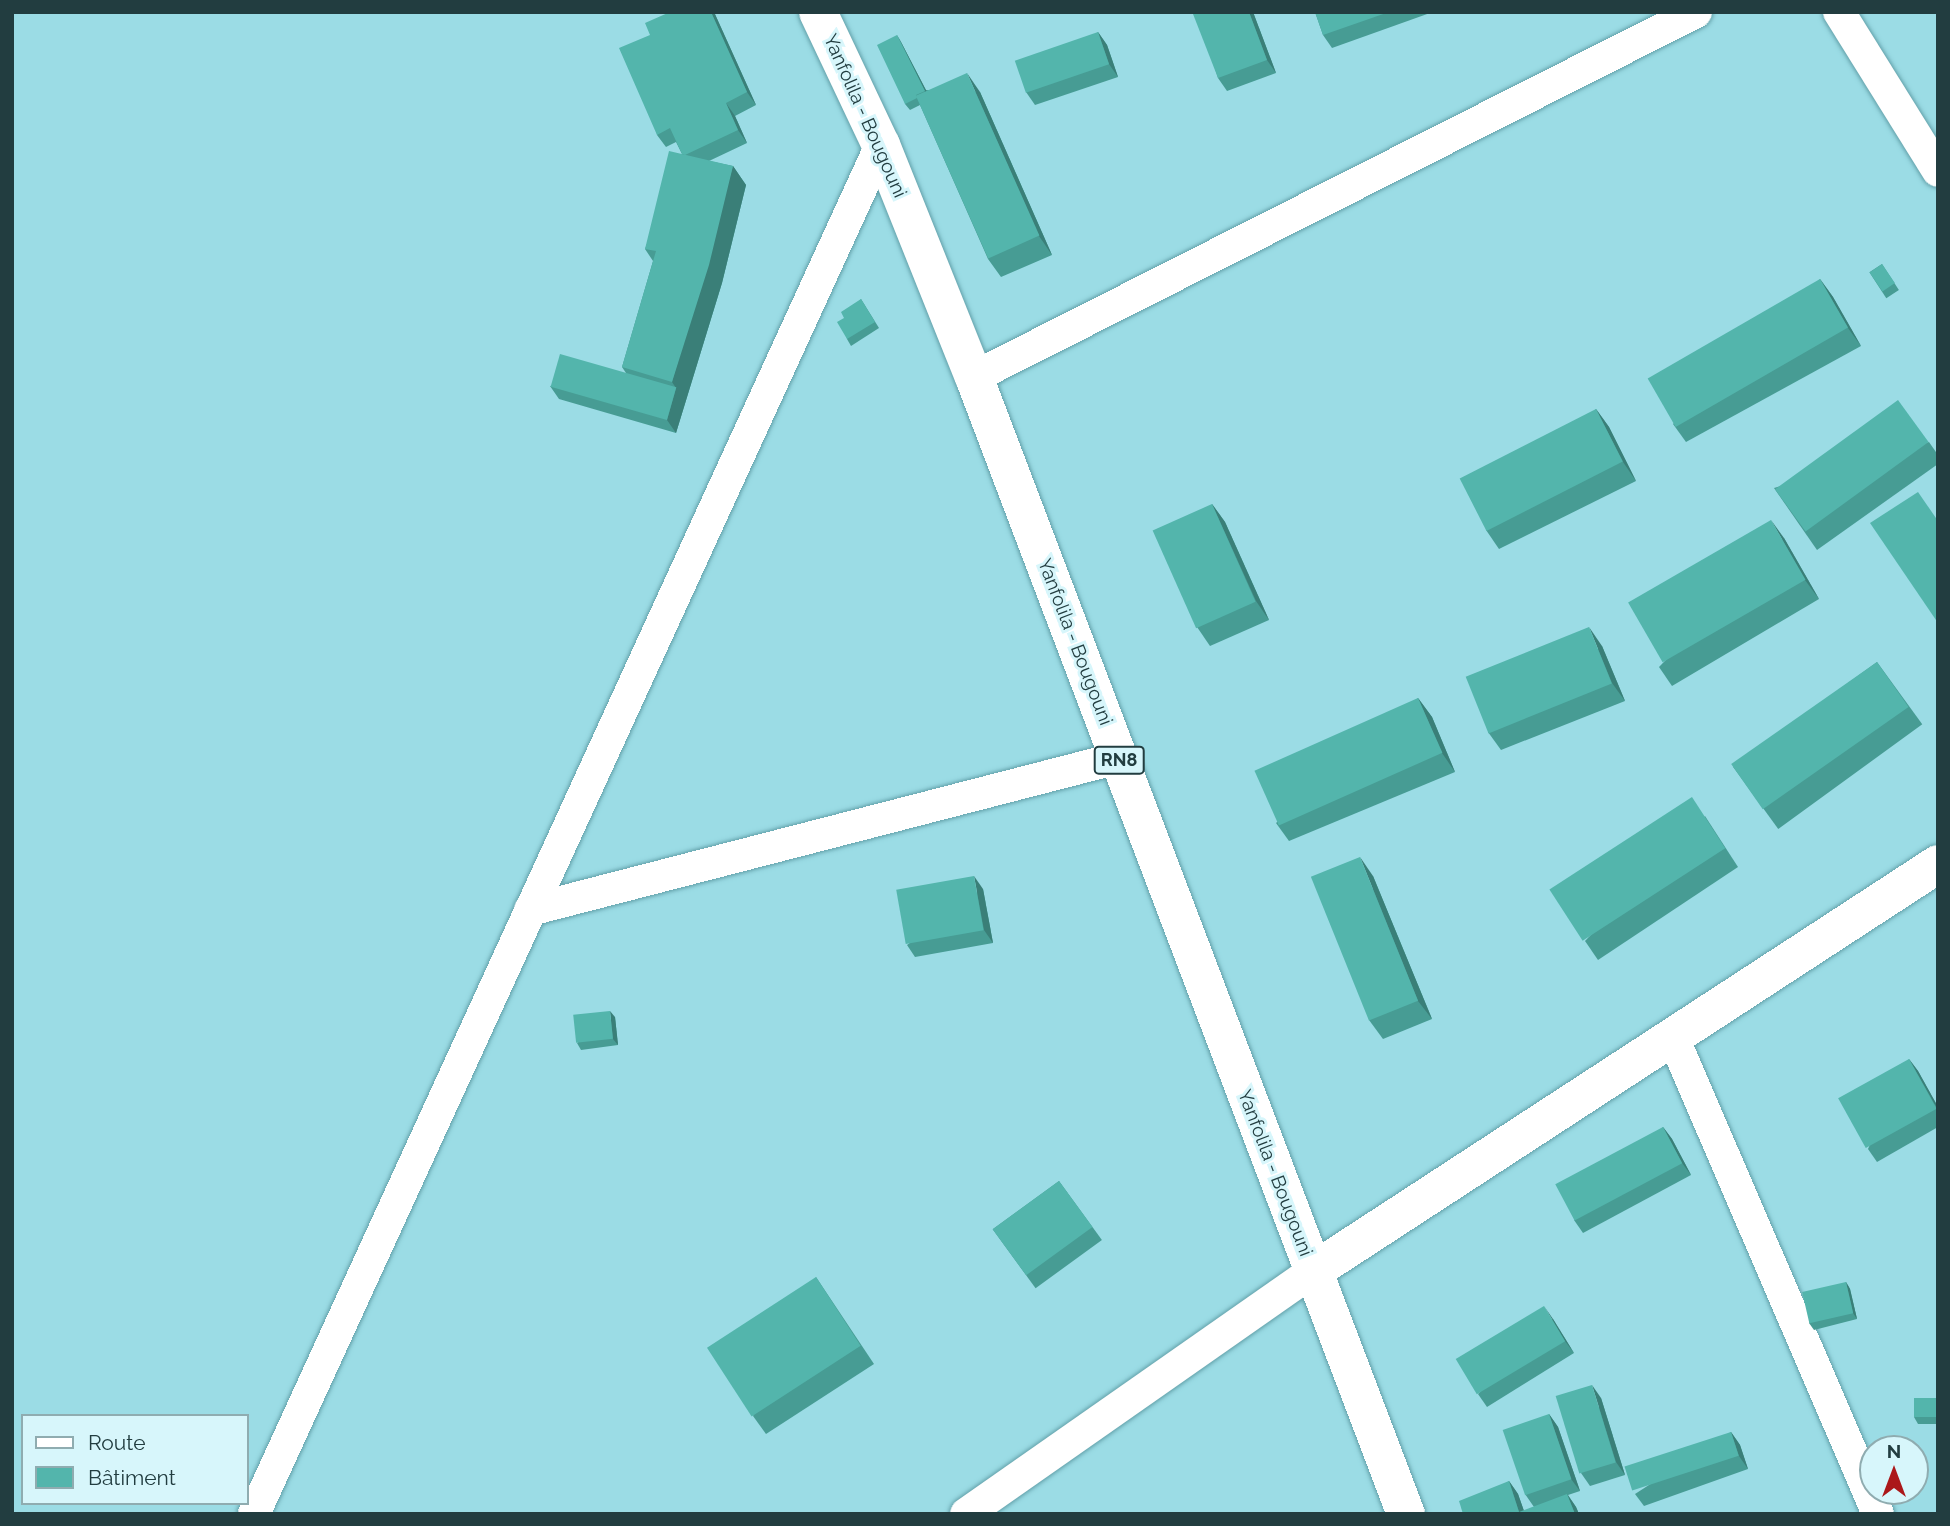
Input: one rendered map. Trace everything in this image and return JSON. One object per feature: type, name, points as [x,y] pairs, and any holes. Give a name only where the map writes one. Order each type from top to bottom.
[{"type":"main road","name":"Yanfolila - Bougouni","points":[[818,12],[881,145],[974,377],[1406,1514]]},
{"type":"main road","points":[[1312,1272],[1938,864]]},
{"type":"street","points":[[974,377],[1696,12]]},
{"type":"street","points":[[1839,12],[1938,171]]},
{"type":"street","points":[[254,1514],[881,145]]},
{"type":"street","points":[[530,909],[1118,758]]},
{"type":"street","points":[[1672,1035],[1878,1514]]},
{"type":"street","points":[[966,1514],[1312,1272]]},
{"type":"building","points":[[670,12],[711,12],[747,92],[726,103],[738,130],[685,155],[682,154],[670,128],[657,135],[619,48],[650,35],[645,23]]},
{"type":"building","points":[[1249,12],[1267,60],[1218,78],[1193,14]]},
{"type":"building","points":[[1315,12],[1389,12],[1323,35]]},
{"type":"building","points":[[1098,32],[1109,64],[1026,93],[1015,61]]},
{"type":"building","points":[[897,35],[925,91],[905,104],[877,45]]},
{"type":"building","points":[[967,73],[1039,236],[988,258],[916,96]]},
{"type":"building","points":[[669,151],[733,166],[709,265],[672,382],[622,367],[656,251],[645,249]]},
{"type":"building","points":[[1882,264],[1895,283],[1882,291],[1870,272]]},
{"type":"building","points":[[1820,279],[1848,327],[1676,427],[1648,378]]},
{"type":"building","points":[[861,299],[875,322],[847,339],[837,322],[844,318],[841,312]]},
{"type":"building","points":[[560,354],[676,387],[667,420],[551,387]]},
{"type":"building","points":[[1898,400],[1929,442],[1806,531],[1775,489]]},
{"type":"building","points":[[1596,409],[1623,462],[1486,531],[1460,478]]},
{"type":"building","points":[[1918,492],[1938,521],[1938,623],[1870,523]]},
{"type":"building","points":[[1212,504],[1256,602],[1196,628],[1153,530]]},
{"type":"building","points":[[1771,520],[1806,580],[1663,662],[1628,602]]},
{"type":"building","points":[[1589,627],[1612,684],[1489,733],[1466,677]]},
{"type":"building","points":[[1877,662],[1909,707],[1763,809],[1731,764]]},
{"type":"building","points":[[1418,698],[1442,753],[1279,826],[1254,771]]},
{"type":"building","points":[[1692,797],[1725,848],[1583,941],[1549,890]]},
{"type":"building","points":[[1360,857],[1418,1001],[1369,1021],[1311,877]]},
{"type":"building","points":[[974,876],[984,930],[906,944],[896,890]]},
{"type":"building","points":[[610,1011],[613,1039],[576,1043],[573,1015]]},
{"type":"building","points":[[1909,1059],[1937,1109],[1866,1148],[1838,1098]]},
{"type":"building","points":[[1663,1127],[1682,1163],[1575,1220],[1555,1184]]},
{"type":"building","points":[[1059,1181],[1093,1227],[1026,1275],[993,1229]]},
{"type":"building","points":[[816,1277],[861,1346],[752,1417],[707,1348]]},
{"type":"building","points":[[1846,1282],[1853,1313],[1809,1323],[1802,1292]]},
{"type":"building","points":[[1544,1306],[1565,1341],[1477,1394],[1456,1359]]},
{"type":"building","points":[[1592,1385],[1616,1462],[1579,1474],[1556,1396]]},
{"type":"building","points":[[1914,1398],[1938,1398],[1938,1417],[1914,1417]]},
{"type":"building","points":[[1549,1414],[1571,1479],[1525,1495],[1503,1430]]},
{"type":"building","points":[[1731,1432],[1739,1456],[1632,1490],[1624,1467]]},
{"type":"building","points":[[1509,1481],[1519,1512],[1463,1514],[1459,1501]]},
{"type":"building","points":[[1567,1494],[1575,1514],[1519,1512]]}]
